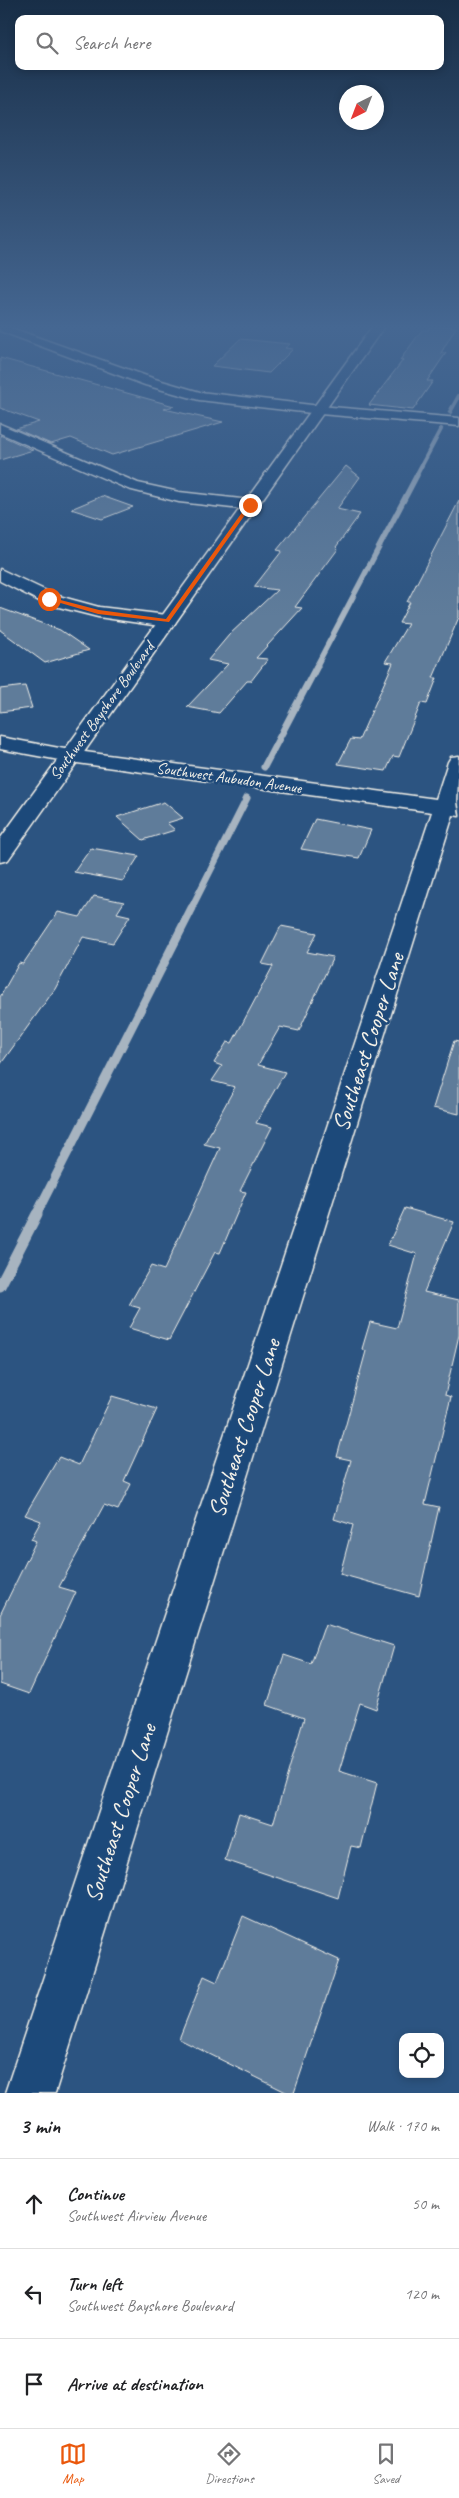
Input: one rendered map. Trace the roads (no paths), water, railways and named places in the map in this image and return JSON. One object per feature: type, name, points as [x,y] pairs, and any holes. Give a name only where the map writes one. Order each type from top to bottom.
[{"type":"street","name":"Southwest Bayshore Boulevard","points":[[0,855],[311,422]]},
{"type":"street","points":[[0,428],[133,486],[179,497],[250,505]]},
{"type":"street","points":[[0,574],[49,599],[98,612],[167,621]]},
{"type":"street","name":"Southwest Aubudon Avenue","points":[[0,743],[70,756],[452,808]]},
{"type":"street","name":"Southeast Cooper Lane","points":[[30,2093],[452,808],[459,762]]},
{"type":"waterway","points":[[416,476],[441,429]]},
{"type":"waterway","points":[[316,667],[417,475]]},
{"type":"waterway","points":[[264,767],[317,666]]},
{"type":"waterway","points":[[191,909],[247,798]]},
{"type":"waterway","points":[[36,1215],[192,908]]},
{"type":"waterway","points":[[0,1286],[37,1214]]}]
